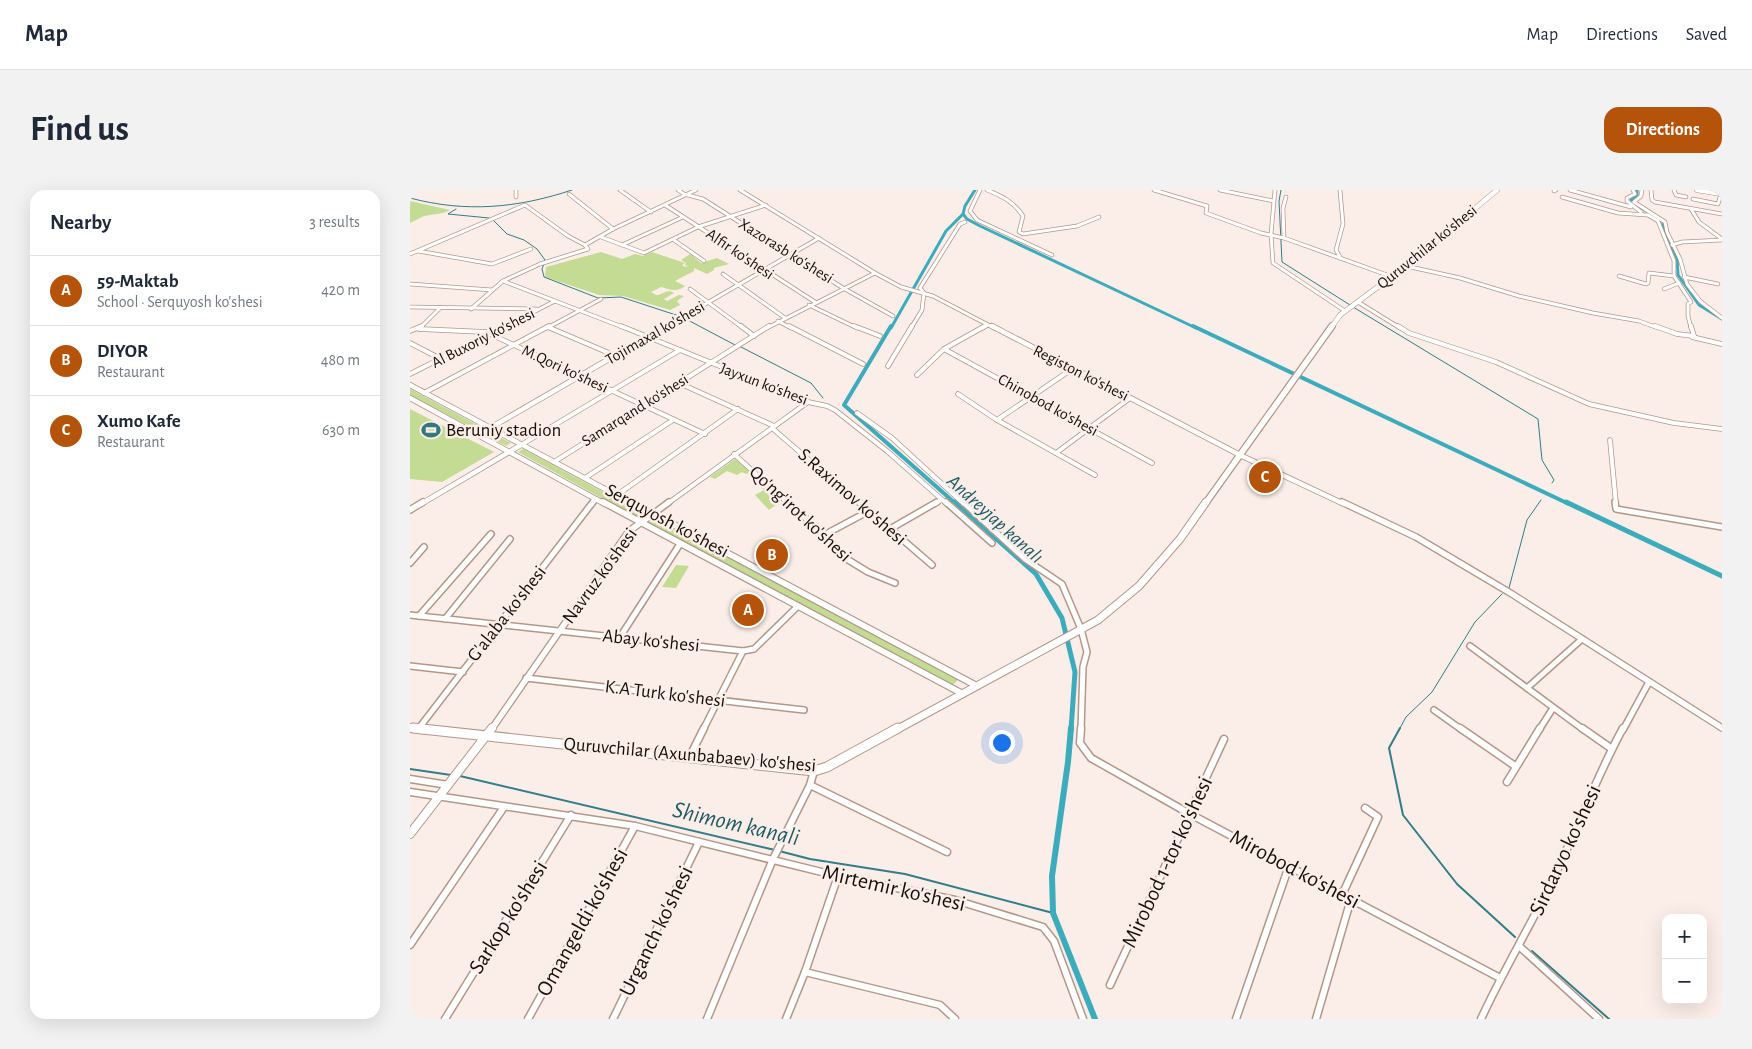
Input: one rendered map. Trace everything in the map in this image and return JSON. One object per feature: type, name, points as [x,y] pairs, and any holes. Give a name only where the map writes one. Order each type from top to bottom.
[{"type":"main road","name":"Quruvchilar ko'shesi","points":[[1242,456],[1326,334],[1347,310],[1390,276],[1406,266],[1497,190]]},
{"type":"main road","points":[[1697,190],[1721,194]]},
{"type":"main road","name":"Quruvchilar (Axunbabaev) ko'shesi","points":[[410,728],[487,734],[689,759],[814,771],[827,767],[1098,620],[1139,586],[1180,539],[1242,456]]},
{"type":"street","points":[[516,190],[516,197]]},
{"type":"street","points":[[620,190],[651,212]]},
{"type":"street","name":"Xazorasb ko'shesi","points":[[678,190],[703,199],[843,288],[893,316]]},
{"type":"street","points":[[585,245],[613,229],[696,190]]},
{"type":"street","points":[[740,190],[819,238]]},
{"type":"street","points":[[980,190],[970,211],[977,220],[1052,255]]},
{"type":"street","points":[[990,190],[1011,200],[1018,207],[1023,216],[1019,232],[1023,234],[1077,226],[1098,217]]},
{"type":"street","points":[[997,193],[1004,190]]},
{"type":"street","points":[[1154,190],[1207,206],[1206,213],[1261,233],[1271,234],[1340,257],[1390,276]]},
{"type":"street","points":[[1220,190],[1273,201]]},
{"type":"street","points":[[1275,190],[1271,234],[1273,263],[1347,310]]},
{"type":"street","points":[[1340,190],[1343,227],[1337,238],[1336,251],[1340,257]]},
{"type":"street","points":[[1570,190],[1634,208],[1658,221],[1668,241],[1680,258],[1684,277],[1703,306],[1722,318]]},
{"type":"street","points":[[1633,190],[1635,194],[1627,198],[1627,200],[1634,208]]},
{"type":"street","points":[[1642,190],[1641,196],[1634,202],[1665,222],[1674,261],[1674,276],[1691,302],[1688,304],[1687,312],[1694,335],[1692,337]]},
{"type":"street","points":[[1651,190],[1651,198],[1655,202],[1722,214]]},
{"type":"street","points":[[1674,190],[1676,195],[1686,197]]},
{"type":"street","points":[[569,194],[613,229]]},
{"type":"street","points":[[1693,199],[1718,204],[1721,194]]},
{"type":"street","points":[[1284,238],[1283,208],[1286,197]]},
{"type":"street","points":[[1562,197],[1623,214],[1647,215]]},
{"type":"street","points":[[1602,208],[1609,201]]},
{"type":"street","points":[[410,252],[417,251],[527,205],[588,249],[540,264],[503,280],[472,309]]},
{"type":"street","name":"Alfir ko'shesi","points":[[665,205],[732,247],[764,271],[815,302]]},
{"type":"street","points":[[601,237],[644,253],[698,227],[766,205]]},
{"type":"street","points":[[1691,209],[1692,215],[1702,225],[1722,239]]},
{"type":"street","points":[[622,245],[683,217]]},
{"type":"street","points":[[888,366],[921,313],[922,292],[920,288],[960,224],[965,222]]},
{"type":"street","name":"Tojimaxal ko'shesi","points":[[490,428],[819,238]]},
{"type":"street","name":"Registon ko'shesi","points":[[819,238],[875,273],[905,288],[922,292],[1242,456],[1416,538],[1582,639],[1722,728]]},
{"type":"street","points":[[1668,241],[1682,242],[1722,239]]},
{"type":"street","points":[[674,240],[704,261]]},
{"type":"street","points":[[417,251],[492,264],[531,249]]},
{"type":"street","points":[[1406,266],[1460,278],[1519,296],[1593,314],[1639,322],[1722,344]]},
{"type":"street","name":"Samarqand ko'shesi","points":[[554,462],[710,362],[778,321],[875,273]]},
{"type":"street","points":[[1619,276],[1646,284],[1648,283],[1649,273],[1674,276]]},
{"type":"street","points":[[723,274],[785,318]]},
{"type":"street","points":[[1684,277],[1718,284]]},
{"type":"street","name":"Jayxun ko'shesi","points":[[503,280],[808,402],[827,406],[835,410],[887,451],[992,543]]},
{"type":"street","points":[[1664,289],[1679,283]]},
{"type":"street","points":[[410,284],[492,290]]},
{"type":"street","points":[[690,289],[754,336]]},
{"type":"street","points":[[424,393],[601,299]]},
{"type":"street","name":"Al Buxoriy ko'shesi","points":[[410,374],[555,301]]},
{"type":"street","points":[[1357,303],[1409,334],[1496,362],[1589,404],[1674,423],[1722,429]]},
{"type":"street","points":[[809,305],[847,324],[880,336]]},
{"type":"street","points":[[410,307],[539,309]]},
{"type":"street","points":[[420,329],[440,308]]},
{"type":"street","points":[[778,321],[863,364]]},
{"type":"street","points":[[917,375],[944,348],[988,325]]},
{"type":"street","points":[[548,327],[616,356]]},
{"type":"street","name":"M.Qori ko'shesi","points":[[410,331],[420,329],[471,330],[490,334],[704,434]]},
{"type":"street","points":[[410,343],[441,359]]},
{"type":"street","name":"Chinobod ko'shesi","points":[[944,348],[1152,463]]},
{"type":"street","points":[[410,510],[511,452],[680,350]]},
{"type":"street","points":[[998,420],[1072,369]]},
{"type":"street","name":"S.Raximov ko'shesi","points":[[679,383],[773,427],[932,566]]},
{"type":"street","name":"Serquyosh ko'shesi","points":[[410,385],[977,686]]},
{"type":"street","points":[[958,394],[998,420],[1094,475]]},
{"type":"street","name":"Serquyosh ko'shesi","points":[[410,398],[963,694]]},
{"type":"street","points":[[1056,453],[1130,398]]},
{"type":"street","name":"Navruz ko'shesi","points":[[450,784],[560,632],[628,531],[808,402]]},
{"type":"street","points":[[617,495],[738,409]]},
{"type":"street","points":[[857,413],[921,464],[1025,559],[1062,584],[1081,628]]},
{"type":"street","points":[[584,478],[673,420]]},
{"type":"street","points":[[1610,440],[1616,509],[1722,527]]},
{"type":"street","name":"Qo'ng'irot ko'shesi","points":[[734,454],[824,535],[845,558],[868,572],[895,583]]},
{"type":"street","name":"G'alaba ko'shesi","points":[[419,729],[596,499]]},
{"type":"street","points":[[890,529],[941,500]]},
{"type":"street","points":[[824,535],[869,511]]},
{"type":"street","points":[[418,616],[491,534]]},
{"type":"street","points":[[445,619],[510,539]]},
{"type":"street","points":[[620,638],[680,544]]},
{"type":"street","points":[[410,562],[424,547]]},
{"type":"street","points":[[689,759],[743,651],[754,649],[798,606]]},
{"type":"street","name":"Abay ko'shesi","points":[[410,615],[743,651]]},
{"type":"street","name":"Mirobod ko'shesi","points":[[1081,628],[1087,652],[1082,667],[1080,743],[1091,758],[1190,814],[1500,978]]},
{"type":"street","points":[[1527,688],[1582,639]]},
{"type":"street","points":[[1470,646],[1552,708],[1612,749]]},
{"type":"street","points":[[410,666],[462,672]]},
{"type":"street","name":"K.A Turk ko'shesi","points":[[526,678],[804,710]]},
{"type":"street","name":"Sirdaryo ko'shesi","points":[[1481,1019],[1500,978],[1554,877],[1612,749],[1649,682]]},
{"type":"street","points":[[1507,782],[1552,708]]},
{"type":"street","points":[[1434,710],[1515,766]]},
{"type":"street","name":"Mirobod 1-tor ko'shesi","points":[[1110,985],[1224,739]]},
{"type":"street","points":[[706,1019],[773,860],[810,785],[814,771]]},
{"type":"street","points":[[410,779],[450,784]]},
{"type":"street","points":[[410,834],[450,784]]},
{"type":"street","points":[[810,785],[947,852]]},
{"type":"street","name":"Mirtemir ko'shesi","points":[[410,792],[635,826],[838,876],[955,900],[1043,927],[1054,941],[1083,1019]]},
{"type":"street","points":[[410,945],[504,806]]},
{"type":"street","points":[[1342,895],[1378,817],[1365,808]]},
{"type":"street","name":"Sarkop ko'shesi","points":[[445,1019],[571,815]]},
{"type":"street","name":"Omangeldi ko'shesi","points":[[528,1019],[635,826]]},
{"type":"street","name":"Urganch ko'shesi","points":[[613,1019],[700,842]]},
{"type":"street","points":[[1236,1019],[1289,866]]},
{"type":"street","points":[[786,1019],[805,972],[838,876]]},
{"type":"street","points":[[1316,1019],[1351,899]]},
{"type":"street","points":[[1518,946],[1599,1019]]},
{"type":"street","points":[[805,972],[940,1005],[950,1012],[954,1019]]},
{"type":"green space","points":[[410,201],[450,210],[424,216],[410,223]]},
{"type":"green space","points":[[601,252],[622,259],[635,254],[643,256],[652,252],[685,263],[682,265],[685,267],[688,266],[685,265],[686,263],[681,260],[690,254],[701,263],[717,258],[729,264],[714,268],[714,270],[707,274],[694,268],[694,271],[675,281],[685,286],[682,288],[673,290],[661,287],[651,292],[656,295],[667,291],[674,293],[664,299],[667,301],[679,295],[684,296],[677,301],[680,305],[670,310],[623,296],[599,295],[545,277],[546,267]]},
{"type":"green space","points":[[410,389],[511,443],[506,446],[410,395]]},
{"type":"green space","name":"Beruniy stadion","points":[[410,409],[494,452],[442,482],[410,479]]},
{"type":"green space","points":[[523,449],[642,513],[636,517],[518,452]]},
{"type":"green space","points":[[735,459],[751,472],[746,474],[742,472],[737,475],[727,471],[715,479],[710,477]]},
{"type":"green space","points":[[761,481],[781,501],[769,510],[755,495],[764,490],[757,483]]},
{"type":"green space","points":[[654,519],[959,679],[953,685],[648,523]]},
{"type":"green space","points":[[676,565],[689,566],[676,588],[662,587]]},
{"type":"waterway","points":[[410,198],[451,206],[472,207],[532,201],[572,190]]},
{"type":"waterway","name":"Andreyjap kanalı","points":[[963,214],[965,206],[975,190]]},
{"type":"waterway","points":[[1281,190],[1279,201],[1282,262],[1350,305]]},
{"type":"waterway","points":[[1637,190],[1637,195],[1631,200],[1652,215]]},
{"type":"waterway","points":[[456,209],[448,214],[489,218]]},
{"type":"waterway","name":"Andreyjap kanalı","points":[[891,328],[946,231],[963,214]]},
{"type":"waterway","points":[[963,214],[967,219],[980,226],[1196,328]]},
{"type":"waterway","points":[[492,219],[507,234],[524,240],[537,249],[545,260]]},
{"type":"waterway","points":[[1660,219],[1663,222],[1663,230],[1677,258],[1678,275],[1699,305],[1722,319]]},
{"type":"waterway","points":[[544,264],[542,269],[544,277],[598,298],[621,297],[679,316]]},
{"type":"waterway","points":[[1353,307],[1538,419],[1542,460],[1554,480],[1552,483]]},
{"type":"waterway","points":[[684,318],[735,345]]},
{"type":"waterway","name":"Andreyjap kanalı","points":[[891,326],[844,405],[956,504]]},
{"type":"waterway","points":[[1193,326],[1569,504]]},
{"type":"waterway","points":[[741,347],[811,383],[823,398]]},
{"type":"waterway","points":[[1509,588],[1527,520],[1541,500]]},
{"type":"waterway","name":"Andreyjap kanalı","points":[[955,502],[1036,574],[1062,618],[1075,672],[1071,730]]},
{"type":"waterway","points":[[1566,502],[1722,576]]},
{"type":"waterway","points":[[1399,730],[1406,717],[1432,692],[1475,622],[1502,594]]},
{"type":"waterway","name":"Andreyjap kanalı","points":[[1071,728],[1052,876],[1053,913],[1095,1019]]},
{"type":"waterway","points":[[1400,728],[1389,748],[1403,815],[1457,884],[1515,937]]},
{"type":"waterway","name":"Shimom kanali","points":[[410,769],[451,775]]},
{"type":"waterway","name":"Shimom kanali","points":[[460,776],[775,850]]},
{"type":"waterway","name":"Shimom kanali","points":[[779,851],[810,859],[905,874],[1053,913]]},
{"type":"waterway","points":[[1532,951],[1609,1019]]},
{"type":"place","name":"Beruniy stadion","points":[[431,430]]},
{"type":"place","name":"Xumo Kafe","points":[[1265,477]]},
{"type":"place","name":"DIYOR","points":[[772,555]]},
{"type":"place","name":"59-Maktab","points":[[748,610]]}]
